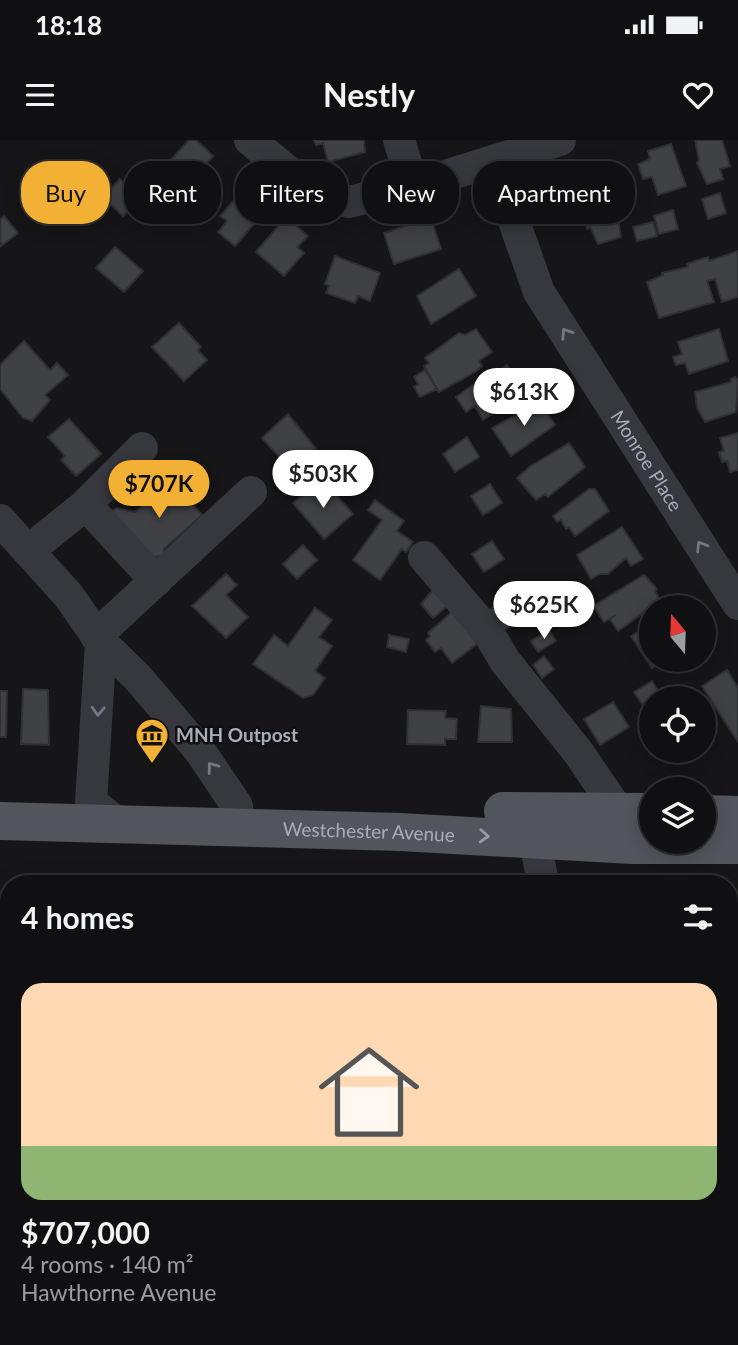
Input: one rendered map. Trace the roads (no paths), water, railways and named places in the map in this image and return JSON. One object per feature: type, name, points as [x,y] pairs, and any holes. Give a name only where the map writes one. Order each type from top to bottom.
[{"type":"main road","name":"Westchester Avenue","points":[[0,800],[105,813],[237,817],[643,846],[738,845]]},
{"type":"main road","name":"Westchester Avenue","points":[[237,817],[485,809],[523,813],[634,811]]},
{"type":"main road","name":"Westchester Avenue","points":[[0,821],[105,813]]},
{"type":"main road","points":[[716,814],[738,815]]},
{"type":"street","points":[[250,140],[286,170],[328,197],[349,202],[362,199]]},
{"type":"street","points":[[399,140],[405,161]]},
{"type":"street","points":[[495,161],[560,140]]},
{"type":"street","name":"Monroe Place","points":[[514,224],[539,292],[738,604]]},
{"type":"street","points":[[28,551],[86,505],[142,448]]},
{"type":"street","points":[[105,813],[99,639],[251,492]]},
{"type":"street","points":[[86,505],[156,581]]},
{"type":"street","points":[[0,520],[68,595],[99,639],[138,678],[201,751],[237,817]]},
{"type":"street","points":[[424,557],[488,632],[505,661],[578,752],[634,811]]},
{"type":"street","points":[[535,839],[541,875]]},
{"type":"place","name":"MNH Outpost","points":[[152,765]]}]
